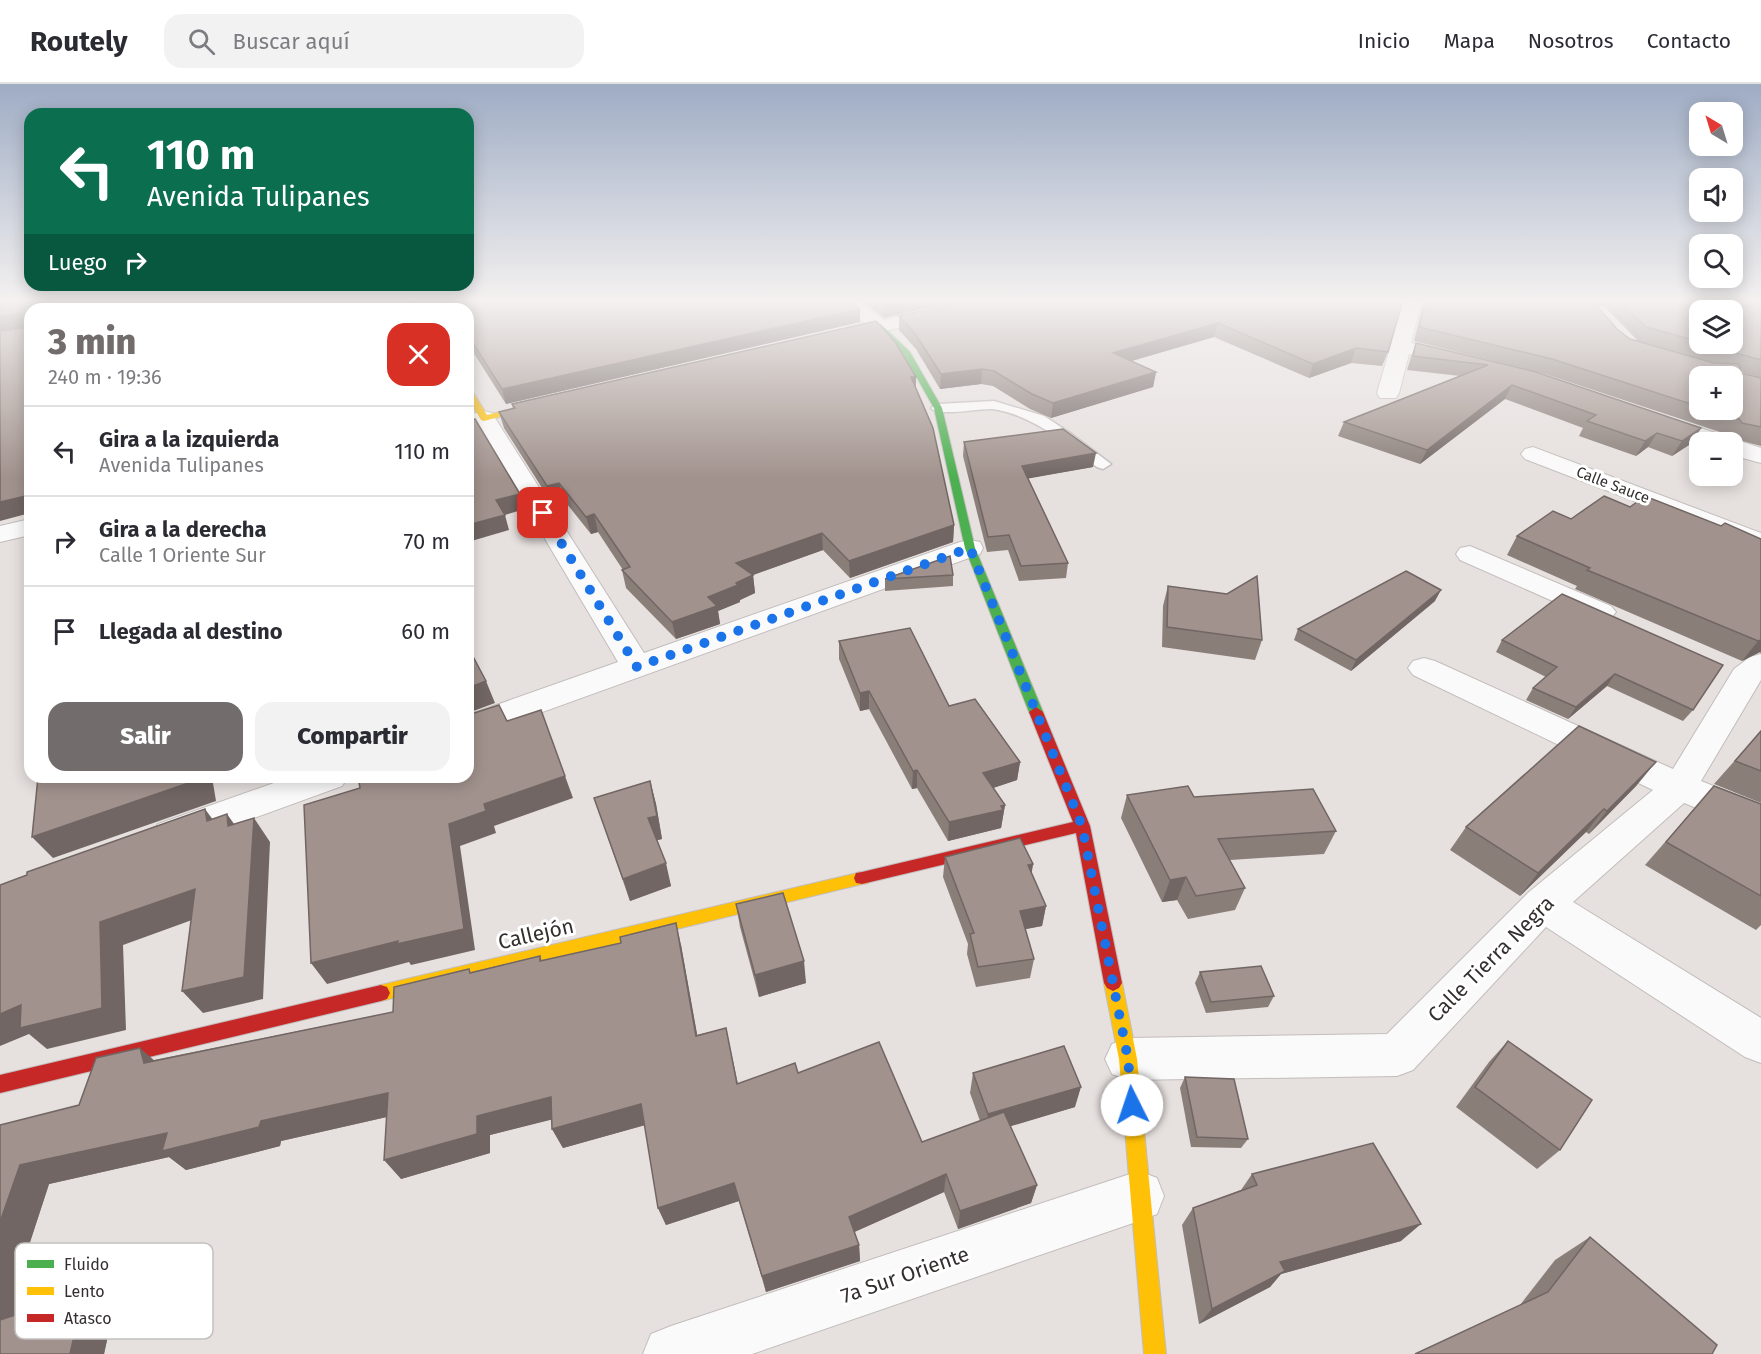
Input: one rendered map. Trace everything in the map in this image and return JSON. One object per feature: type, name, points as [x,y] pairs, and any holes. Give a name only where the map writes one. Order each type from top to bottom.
[{"type":"street","points":[[910,359],[938,408],[970,548],[1082,826],[1128,1059],[1155,1354]]},
{"type":"street","points":[[1388,393],[1397,359]]},
{"type":"street","points":[[1453,359],[1480,366]]},
{"type":"street","points":[[554,401],[476,420],[637,667]]},
{"type":"street","points":[[1634,413],[1690,432]]},
{"type":"street","points":[[1743,450],[1761,456]]},
{"type":"street","name":"Calle Sauce","points":[[1533,454],[1761,543]]},
{"type":"street","points":[[0,534],[24,528]]},
{"type":"street","points":[[474,725],[970,548]]},
{"type":"street","points":[[1470,554],[1629,625]]},
{"type":"street","points":[[1424,668],[1680,787],[1761,820]]},
{"type":"street","name":"Calle Tierra Negra","points":[[1128,1059],[1397,1055],[1543,904],[1680,787],[1743,669]]},
{"type":"street","points":[[134,847],[313,783]]},
{"type":"street","name":"Callejón","points":[[0,1084],[1082,826]]},
{"type":"street","points":[[1543,904],[1761,1042]]},
{"type":"street","name":"7a Sur Oriente","points":[[671,1354],[1139,1196]]},
{"type":"lane","points":[[938,408],[993,405],[1022,413],[1046,422],[1103,464]]},
{"type":"building","points":[[0,359],[24,359],[24,496],[0,502]]},
{"type":"building","points":[[483,359],[635,359],[502,389]]},
{"type":"building","points":[[708,359],[906,359],[916,377],[911,377],[933,428],[954,525],[849,561],[822,533],[736,563],[753,575],[736,583],[738,585],[708,597],[717,606],[672,622],[622,570],[630,567],[594,514],[586,517],[559,483],[547,486],[499,412],[515,408],[512,404]]},
{"type":"building","points":[[932,359],[1127,359],[1156,372],[1053,403],[1032,394],[994,371],[982,369],[941,374]]},
{"type":"building","points":[[1302,359],[1326,359],[1313,364]]},
{"type":"building","points":[[1440,359],[1483,359],[1536,372],[1701,428],[1695,432],[1689,432],[1689,436],[1682,441],[1657,433],[1645,441],[1587,421],[1596,415],[1512,385],[1427,450],[1344,422],[1488,365]]},
{"type":"building","points":[[1553,359],[1701,359],[1714,363],[1739,364],[1739,366],[1689,366],[1689,403]]},
{"type":"building","points":[[1743,374],[1761,378],[1761,427],[1742,423],[1740,420],[1743,420]]},
{"type":"building","points":[[474,419],[520,494],[496,500],[505,515],[474,523]]},
{"type":"building","points":[[1063,429],[1096,453],[1022,466],[1068,563],[1021,566],[1009,535],[988,537],[964,442]]},
{"type":"building","points":[[1604,496],[1630,507],[1645,496],[1721,526],[1725,523],[1761,539],[1761,640],[1758,641],[1587,570],[1590,568],[1517,536],[1553,511],[1571,519]]},
{"type":"building","points":[[950,556],[953,575],[885,579]]},
{"type":"building","points":[[1406,571],[1441,590],[1356,660],[1298,629]]},
{"type":"building","points":[[1257,576],[1262,640],[1167,627],[1168,586],[1227,594]]},
{"type":"building","points":[[1562,594],[1723,665],[1693,710],[1615,674],[1576,707],[1533,688],[1557,667],[1502,640]]},
{"type":"building","points":[[910,628],[949,706],[975,699],[1020,762],[983,773],[1005,805],[1001,806],[1003,810],[949,822],[917,770],[913,771],[869,691],[860,693],[839,641]]},
{"type":"building","points":[[474,658],[486,681],[474,686]]},
{"type":"building","points":[[499,705],[507,721],[541,710],[565,776],[484,804],[486,811],[449,824],[464,929],[397,944],[398,941],[311,963],[304,805],[360,788],[359,783],[474,783],[474,713]]},
{"type":"building","points":[[1579,726],[1656,762],[1607,811],[1604,809],[1538,873],[1466,827]]},
{"type":"building","points":[[1761,731],[1761,771],[1735,761]]},
{"type":"building","points":[[650,781],[657,816],[648,818],[666,863],[623,879],[594,798]]},
{"type":"building","points":[[37,783],[188,783],[32,837]]},
{"type":"building","points":[[1188,786],[1194,797],[1313,789],[1336,831],[1218,839],[1245,888],[1196,896],[1186,877],[1170,880],[1127,795]]},
{"type":"building","points":[[1714,786],[1761,804],[1761,896],[1666,842]]},
{"type":"building","points":[[205,809],[207,821],[227,814],[228,826],[254,818],[244,977],[182,991],[195,889],[100,922],[102,1008],[20,1028],[21,1005],[0,1014],[0,885],[27,875],[27,872]]},
{"type":"building","points":[[1020,838],[1033,864],[1028,865],[1046,906],[1020,911],[1034,959],[978,967],[970,934],[974,933],[945,857]]},
{"type":"building","points":[[783,893],[804,961],[755,975],[736,904]]},
{"type":"building","points":[[676,923],[696,1036],[726,1028],[737,1084],[795,1063],[798,1073],[879,1042],[922,1142],[1004,1112],[1037,1185],[960,1211],[946,1174],[849,1217],[859,1245],[762,1276],[734,1183],[658,1208],[641,1104],[552,1129],[551,1097],[477,1116],[477,1134],[384,1160],[388,1093],[261,1121],[259,1127],[162,1151],[167,1133],[20,1165],[0,1222],[0,1125],[79,1105],[96,1058],[140,1048],[144,1063],[393,1012],[394,987],[469,969],[470,973],[540,956],[540,961],[621,943],[620,937]]},
{"type":"building","points":[[1261,966],[1274,996],[1211,1002],[1200,972]]},
{"type":"building","points":[[1508,1041],[1592,1100],[1560,1150],[1475,1087]]},
{"type":"building","points":[[1064,1046],[1081,1087],[988,1114],[973,1073]]},
{"type":"building","points":[[1185,1077],[1234,1079],[1248,1139],[1197,1137]]},
{"type":"building","points":[[1373,1143],[1421,1224],[1280,1262],[1285,1271],[1212,1309],[1193,1208],[1257,1185],[1252,1174]]},
{"type":"building","points":[[1590,1237],[1717,1345],[1712,1354],[1415,1354],[1548,1292]]},
{"type":"building","points":[[15,1315],[15,1339],[73,1339],[70,1354],[0,1354],[0,1320]]},
{"type":"traffic: fast","points":[[910,359],[938,408],[970,548],[1036,712]]},
{"type":"traffic: slow","points":[[474,401],[484,418],[544,404]]},
{"type":"traffic: slow","points":[[381,993],[862,878]]},
{"type":"traffic: slow","points":[[1113,983],[1128,1059],[1155,1354]]},
{"type":"traffic: jam","points":[[1036,712],[1082,826],[1113,983]]},
{"type":"traffic: jam","points":[[862,878],[1082,826]]},
{"type":"traffic: jam","points":[[0,1084],[381,993]]},
{"type":"route","points":[[543,513],[637,667],[970,548],[1082,826],[1128,1059],[1132,1105]]}]
